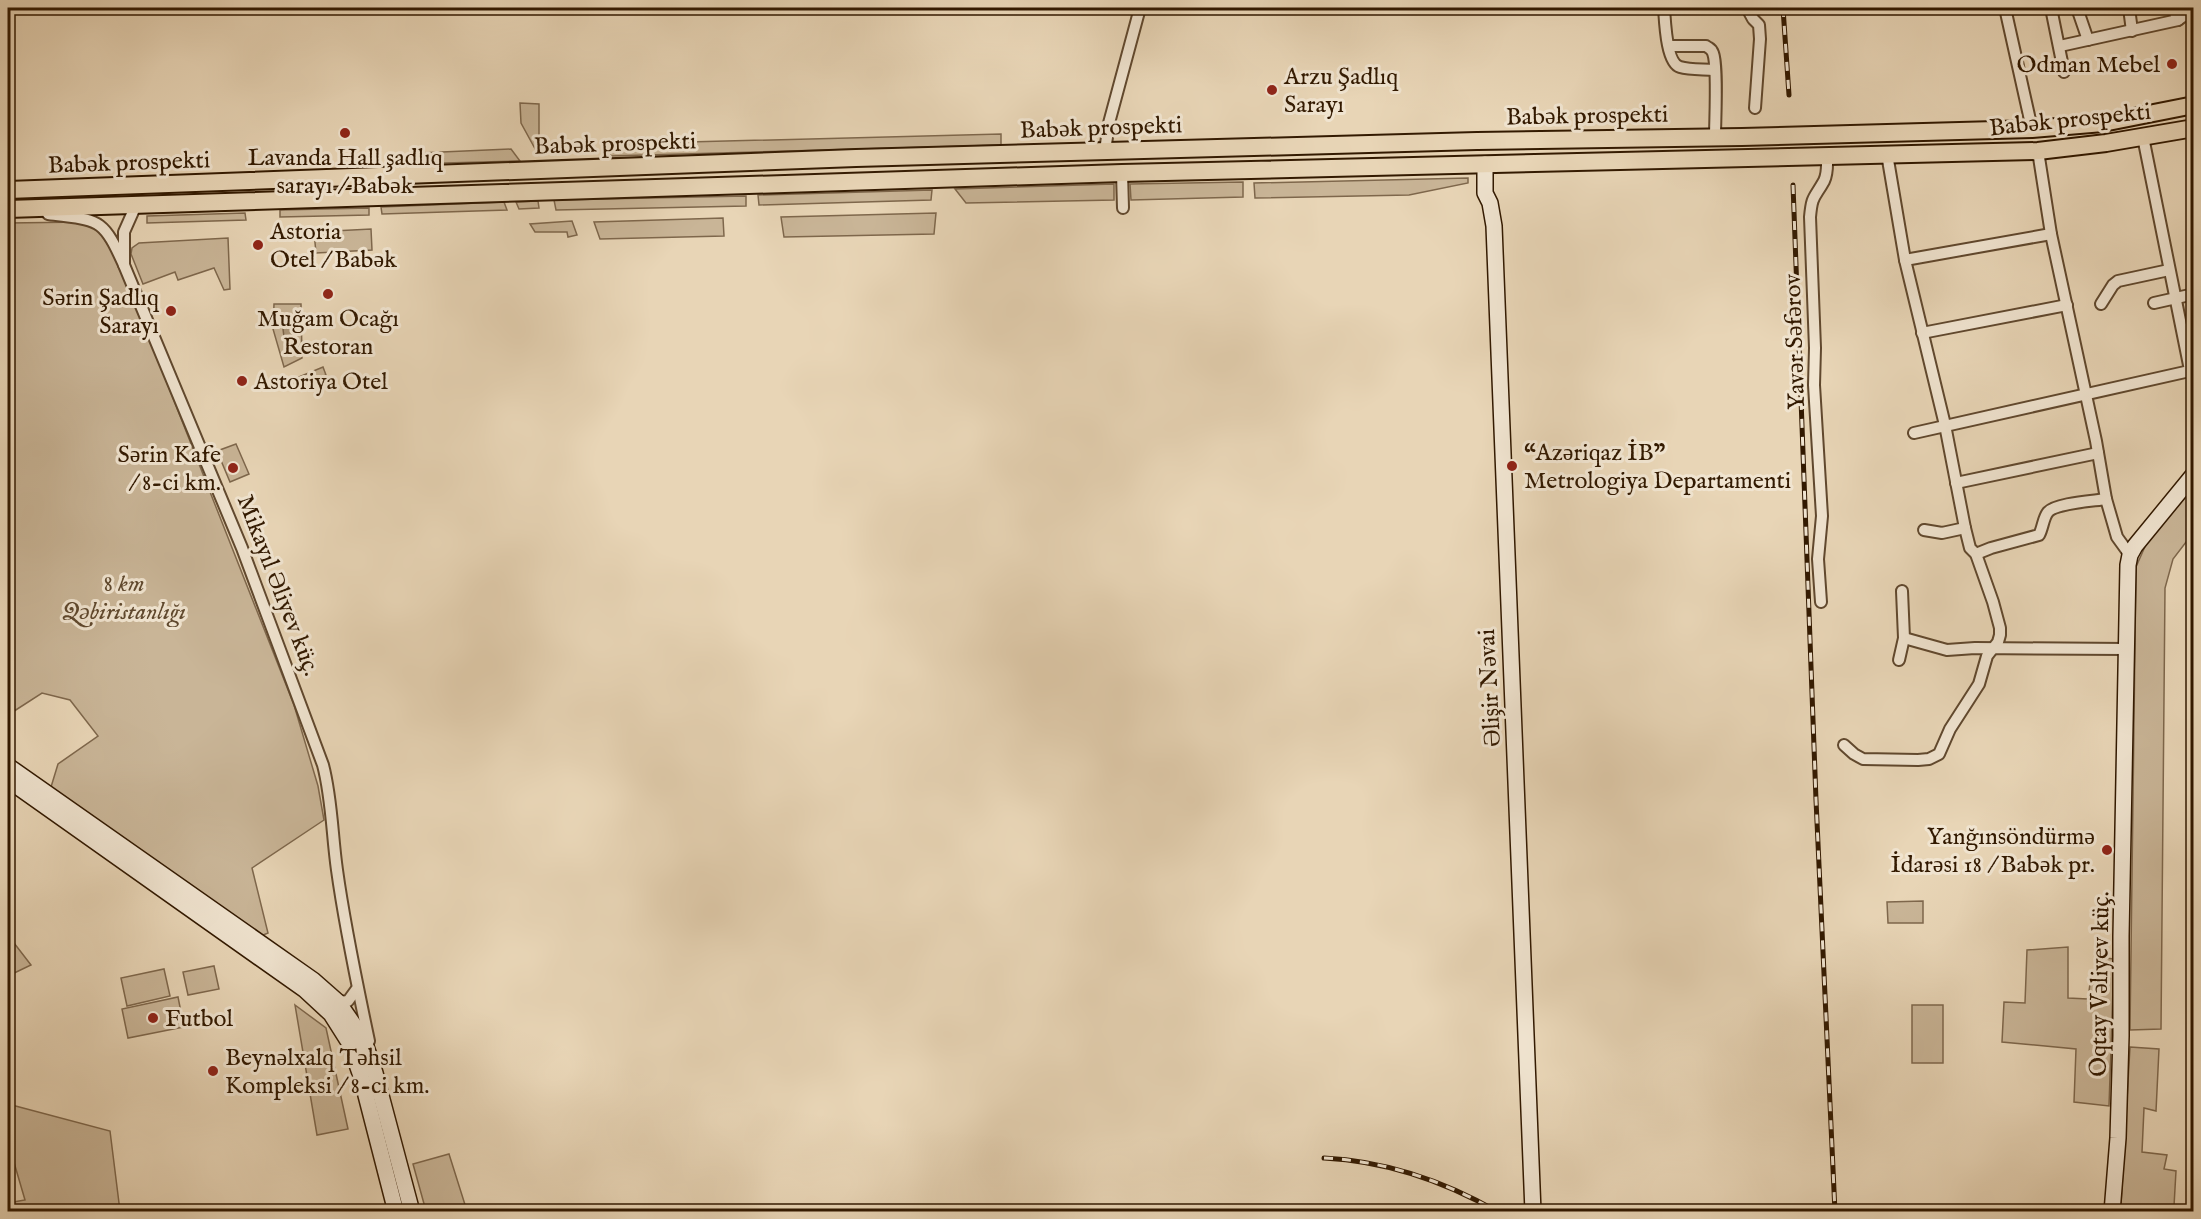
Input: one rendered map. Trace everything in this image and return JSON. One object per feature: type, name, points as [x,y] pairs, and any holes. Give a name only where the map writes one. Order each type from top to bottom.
[{"type":"main road","name":"Babək prospekti","points":[[8,190],[856,158],[2032,129],[2103,123],[2193,105]]},
{"type":"main road","name":"Babək prospekti","points":[[10,209],[1122,173],[2038,151],[2193,128]]},
{"type":"main road","points":[[780,184],[759,181],[718,182],[712,179],[711,173],[713,169],[723,167],[826,165],[856,158]]},
{"type":"main road","points":[[511,192],[552,185],[669,182],[675,181],[678,177],[678,173],[673,170],[628,171],[601,167]]},
{"type":"street","points":[[1106,151],[1109,123],[1140,8]]},
{"type":"street","points":[[1664,8],[1673,63],[1678,67],[1714,70]]},
{"type":"street","points":[[1747,8],[1753,19],[1760,25],[1755,108]]},
{"type":"street","points":[[2005,8],[2032,129]]},
{"type":"street","points":[[2051,8],[2064,72]]},
{"type":"street","points":[[2077,8],[2088,40]]},
{"type":"street","points":[[2129,8],[2132,31]]},
{"type":"street","points":[[2173,8],[2178,20]]},
{"type":"street","points":[[2060,46],[2178,20],[2193,9]]},
{"type":"street","points":[[1669,46],[1706,46],[1711,49],[1714,55],[1715,137]]},
{"type":"street","points":[[1914,433],[2192,370],[2169,270],[2143,137]]},
{"type":"street","points":[[2038,151],[2051,234],[2106,499],[2117,537],[2130,555],[2149,526],[2193,474]]},
{"type":"street","points":[[1844,745],[1863,759],[1918,760],[1929,759],[1939,754],[1950,729],[1979,684],[1987,656],[1998,642],[2000,628],[1976,554],[1970,548],[1965,528],[1944,425],[1905,260],[1887,154]]},
{"type":"street","name":"Yavər Səfərov","points":[[1821,602],[1818,559],[1822,516],[1814,385],[1810,218],[1811,201],[1826,173],[1827,156]]},
{"type":"street","name":"Əlişir Nəvai","points":[[1485,164],[1485,193],[1492,214],[1494,238],[1533,1212]]},
{"type":"street","points":[[1122,173],[1122,208]]},
{"type":"street","points":[[124,265],[124,232],[136,205]]},
{"type":"street","name":"Mikayıl Əliyev küç.","points":[[10,209],[90,219],[109,232],[124,265],[242,548],[320,757],[328,786],[333,843],[346,934],[375,1073]]},
{"type":"street","points":[[1905,260],[2051,234]]},
{"type":"street","points":[[2101,304],[2118,281],[2169,270]]},
{"type":"street","points":[[2154,303],[2193,294]]},
{"type":"street","points":[[1922,333],[2067,305]]},
{"type":"street","points":[[1956,483],[2098,453]]},
{"type":"street","points":[[1976,554],[2039,535],[2047,514],[2055,507],[2106,499]]},
{"type":"street","points":[[1924,531],[1942,533],[1965,528]]},
{"type":"street","name":"Oqtay Vəliyev küç.","points":[[2112,1212],[2121,1058],[2121,936],[2130,555]]},
{"type":"street","points":[[1899,660],[1904,638],[1902,591]]},
{"type":"street","points":[[1904,638],[1947,650],[2127,649]]},
{"type":"street","points":[[8,766],[313,980],[338,1002],[363,1038],[375,1073],[412,1212]]},
{"type":"street","points":[[8,780],[305,990],[331,1014],[350,1044],[361,1076],[396,1212]]},
{"type":"street","points":[[338,1002],[348,1001],[357,988]]},
{"type":"street","points":[[350,1044],[357,988]]},
{"type":"green space","points":[[520,103],[539,104],[539,156],[521,123]]},
{"type":"green space","points":[[1001,134],[1001,145],[610,156],[611,144]]},
{"type":"green space","points":[[511,149],[520,161],[408,164],[419,153]]},
{"type":"green space","points":[[1468,178],[1468,183],[1409,195],[1255,198],[1254,183]]},
{"type":"green space","points":[[1243,182],[1243,197],[1131,200],[1130,184]]},
{"type":"green space","points":[[1114,184],[1114,200],[966,203],[955,189]]},
{"type":"green space","points":[[932,190],[931,200],[759,205],[758,195]]},
{"type":"green space","points":[[746,196],[746,206],[556,210],[554,200]]},
{"type":"green space","points":[[538,201],[539,208],[519,209],[516,202]]},
{"type":"green space","points":[[504,202],[507,210],[382,214],[381,207]]},
{"type":"green space","points":[[369,208],[369,215],[280,217],[280,210]]},
{"type":"green space","points":[[245,213],[246,220],[147,223],[147,216]]},
{"type":"green space","points":[[936,213],[934,234],[784,237],[781,217]]},
{"type":"green space","points":[[723,218],[724,236],[600,239],[594,222]]},
{"type":"green space","points":[[572,221],[577,235],[568,237],[567,232],[535,232],[530,224]]},
{"type":"green space","name":"8 km Qəbiristanlığı","points":[[83,222],[98,230],[119,261],[294,705],[318,786],[324,820],[252,868],[268,933],[261,936],[51,787],[58,764],[98,736],[70,700],[42,693],[8,715],[8,223]]},
{"type":"green space","points":[[371,229],[372,250],[316,253],[314,232]]},
{"type":"green space","points":[[228,238],[230,289],[224,290],[214,268],[178,280],[175,272],[143,284],[131,254],[132,248],[139,243]]},
{"type":"green space","points":[[274,304],[301,304],[302,358],[284,367],[273,329]]},
{"type":"green space","points":[[323,367],[326,375],[290,389],[287,382]]},
{"type":"green space","points":[[236,444],[249,474],[230,482],[217,451]]},
{"type":"green space","points":[[2193,486],[2193,533],[2173,559],[2165,588],[2161,1029],[2130,1030],[2136,567],[2147,542]]},
{"type":"green space","points":[[1923,901],[1923,923],[1888,923],[1887,902]]},
{"type":"green space","points":[[8,937],[31,965],[8,976]]},
{"type":"green space","points":[[2068,947],[2068,998],[2088,999],[2091,976],[2102,972],[2105,958],[2114,959],[2109,1106],[2074,1102],[2076,1049],[2002,1042],[2004,1002],[2025,1003],[2027,950]]},
{"type":"green space","points":[[214,966],[219,989],[188,995],[183,972]]},
{"type":"green space","points":[[164,969],[170,996],[127,1006],[121,978]]},
{"type":"green space","name":"Futbol","points":[[178,997],[184,1027],[128,1038],[122,1009]]},
{"type":"green space","points":[[295,1005],[326,1028],[348,1129],[317,1135]]},
{"type":"green space","points":[[1912,1005],[1943,1005],[1943,1063],[1912,1063]]},
{"type":"green space","points":[[2130,1047],[2159,1049],[2156,1111],[2144,1108],[2142,1152],[2167,1155],[2164,1169],[2176,1171],[2174,1206],[2121,1205]]},
{"type":"green space","points":[[8,1104],[110,1131],[120,1211],[8,1211],[8,1203],[25,1200],[8,1142]]},
{"type":"green space","points":[[449,1154],[467,1211],[426,1211],[413,1164]]},
{"type":"shaded area","points":[[291,320],[293,344],[285,345],[282,321]]},
{"type":"railway","points":[[1783,8],[1789,95]]},
{"type":"railway","points":[[1793,185],[1816,800],[1835,1212]]},
{"type":"railway","points":[[1324,1158],[1370,1163],[1414,1174],[1457,1191],[1498,1212]]},
{"type":"place","name":"Odman Mebel","points":[[2172,64]]},
{"type":"place","name":"Arzu Şadlıq Sarayı","points":[[1272,90]]},
{"type":"place","name":"Lavanda Hall şadlıq sarayı / Babək","points":[[345,133]]},
{"type":"place","name":"Astoria Otel / Babək","points":[[258,245]]},
{"type":"place","name":"Muğam Ocağı Restoran","points":[[328,294]]},
{"type":"place","name":"Sərin Şadlıq Sarayı","points":[[171,311]]},
{"type":"place","name":"Astoriya Otel","points":[[242,381]]},
{"type":"place","name":"“Azəriqaz İB” Metrologiya Departamenti","points":[[1512,466]]},
{"type":"place","name":"Sərin Kafe / 8-ci km.","points":[[233,468]]},
{"type":"place","name":"Yanğınsöndürmə İdarəsi 18 / Babək pr.","points":[[2107,850]]},
{"type":"place","name":"Futbol","points":[[153,1018]]},
{"type":"place","name":"Beynəlxalq Təhsil Kompleksi / 8-ci km.","points":[[213,1071]]}]
